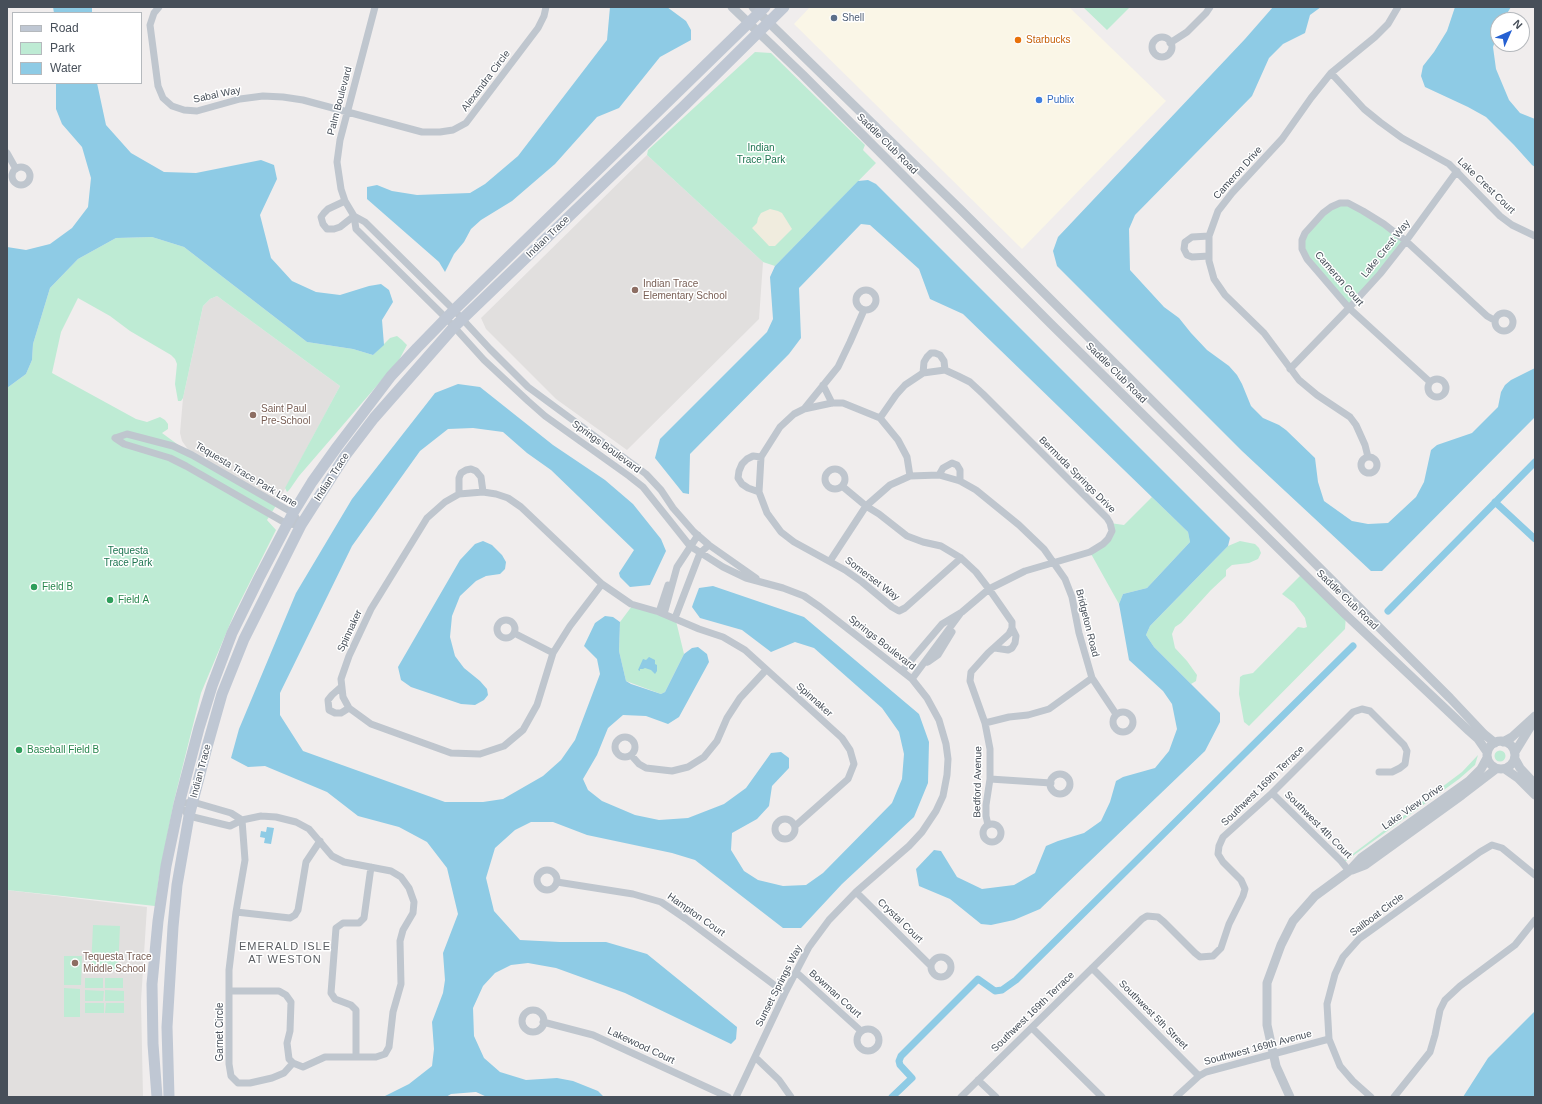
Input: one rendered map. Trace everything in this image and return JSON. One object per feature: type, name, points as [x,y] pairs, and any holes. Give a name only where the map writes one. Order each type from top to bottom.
[{"type":"main road","name":"Indian Trace","points":[[169,1097],[167,1027],[173,927],[177,885],[189,816],[220,701],[233,666],[244,639],[302,525],[345,456],[374,418],[454,327],[784,7]]},
{"type":"main road","name":"Indian Trace","points":[[157,1097],[152,1044],[152,984],[158,921],[165,874],[179,804],[198,728],[232,633],[293,513],[320,470],[391,376],[454,310],[749,24],[759,9]]},
{"type":"street","name":"Sabal Way","points":[[159,7],[154,13],[150,25],[158,86],[163,98],[172,106],[184,110],[197,111],[240,99],[264,96],[303,100],[348,113]]},
{"type":"street","name":"Palm Boulevard","points":[[375,7],[340,140],[337,162],[341,189],[345,201],[354,216],[356,229],[446,318]]},
{"type":"street","name":"Alexandra Circle","points":[[348,113],[422,132],[453,130],[466,123],[477,110],[538,28],[544,16],[546,7]]},
{"type":"street","name":"Saddle Club Road","points":[[732,7],[803,75],[1051,324],[1346,615],[1470,731],[1478,739],[1487,755]]},
{"type":"street","points":[[1170,43],[1187,32],[1210,7]]},
{"type":"street","name":"Cameron Drive","points":[[1368,457],[1365,445],[1356,425],[1350,418],[1310,390],[1290,369],[1264,334],[1225,295],[1214,279],[1209,256],[1209,236],[1218,211],[1232,193],[1282,139],[1311,98],[1331,74],[1388,24],[1398,7]]},
{"type":"street","name":"Saddle Club Road","points":[[759,9],[769,23],[962,212],[1450,698],[1484,734],[1499,742]]},
{"type":"street","name":"Lake Crest Court","points":[[1331,74],[1364,109],[1380,122],[1406,141],[1441,159],[1457,171],[1500,216],[1516,227],[1535,236]]},
{"type":"street","points":[[7,153],[16,169]]},
{"type":"street","name":"Lake Crest Way","points":[[1290,369],[1380,274],[1457,171]]},
{"type":"street","points":[[345,201],[328,209],[324,213],[322,217],[323,224],[327,229],[334,230],[354,216]]},
{"type":"street","name":"Cameron Court","points":[[1430,382],[1349,308],[1307,259],[1302,249],[1302,240],[1305,233],[1323,213],[1340,203],[1348,203],[1384,224],[1406,241],[1487,316],[1494,320]]},
{"type":"street","name":"Palm Boulevard","points":[[354,216],[365,222],[454,310]]},
{"type":"street","points":[[1209,236],[1192,237],[1185,242],[1184,249],[1187,255],[1192,257],[1209,256]]},
{"type":"street","points":[[384,257],[392,249]]},
{"type":"street","name":"Springs Boulevard","points":[[454,310],[528,387],[646,474],[661,490],[673,508],[698,535],[709,545],[759,580]]},
{"type":"street","name":"Somerset Way","points":[[864,310],[838,367],[804,409],[794,414],[780,427],[761,457],[759,492],[767,513],[781,532],[794,542],[830,561],[862,582],[899,611],[905,608],[961,558]]},
{"type":"street","name":"Springs Boulevard","points":[[446,318],[484,360],[545,416],[643,487],[690,546],[700,554],[740,575],[804,596],[912,679],[927,698],[939,720],[946,744],[948,759],[943,796],[936,811],[922,832],[908,846]]},
{"type":"street","points":[[880,418],[905,385],[923,373],[945,370],[944,361],[940,355],[931,353],[927,357],[924,362],[923,373]]},
{"type":"street","name":"Bermuda Springs Drive","points":[[902,671],[942,624],[962,612],[989,589],[1025,571],[1090,552],[1103,544],[1108,539],[1112,531],[1107,518],[983,394],[970,382],[945,370]]},
{"type":"street","points":[[823,385],[832,403]]},
{"type":"street","points":[[804,409],[832,403],[843,403],[880,418],[898,440],[907,457],[910,476]]},
{"type":"street","name":"Tequesta Trace Park Lane","points":[[127,434],[173,446],[192,455],[293,513],[302,525],[287,524],[170,458],[124,444],[115,438],[127,434]]},
{"type":"street","points":[[759,492],[742,484],[738,478],[742,464],[747,459],[753,456],[761,457]]},
{"type":"street","points":[[938,475],[943,468],[952,463],[957,465],[960,470],[960,480]]},
{"type":"street","points":[[459,494],[459,478],[461,473],[471,469],[476,471],[481,477],[483,492]]},
{"type":"street","name":"Bridgeton Road","points":[[830,561],[866,506],[890,485],[910,476],[938,475],[960,480],[976,490],[1019,525],[1044,550],[1065,579],[1072,597],[1080,639],[1092,678],[1116,714]]},
{"type":"street","points":[[842,486],[866,506],[879,514],[907,536],[923,542],[941,546],[961,558],[976,572],[1012,622],[1012,628],[1016,636],[1015,643],[1012,648],[1008,650],[995,648]]},
{"type":"street","name":"Spinnaker","points":[[341,687],[341,679],[349,656],[371,609],[427,518],[445,502],[459,494],[483,492],[502,496],[521,507],[602,584],[631,604],[662,613],[698,629],[723,637],[745,650],[842,738],[850,750],[854,764],[848,779],[795,826]]},
{"type":"street","points":[[662,613],[677,567],[698,535]]},
{"type":"street","points":[[675,618],[700,554],[709,545]]},
{"type":"street","points":[[341,687],[343,697],[349,708],[371,724],[451,753],[480,754],[504,746],[523,730],[537,705],[553,653],[570,626],[602,584]]},
{"type":"street","name":"Bermuda Springs Drive","points":[[912,679],[921,667],[938,655],[950,637],[962,612]]},
{"type":"street","name":"Bedford Avenue","points":[[988,825],[986,805],[990,779],[990,749],[985,723],[970,681],[971,672],[988,653],[1009,634],[1012,628]]},
{"type":"street","points":[[514,633],[553,653]]},
{"type":"street","points":[[631,755],[644,767],[662,770],[688,767],[704,757],[717,741],[727,718],[740,698],[766,670]]},
{"type":"street","points":[[985,723],[1009,717],[1028,715],[1049,709],[1092,678]]},
{"type":"street","points":[[341,687],[328,700],[329,710],[335,713],[341,713],[349,708]]},
{"type":"street","name":"Southwest 169th Terrace","points":[[961,1097],[1142,919],[1147,916],[1158,917],[1200,957],[1213,956],[1221,948],[1229,924],[1245,889],[1241,880],[1223,862],[1218,854],[1219,846],[1224,837],[1272,793],[1353,712],[1362,709],[1370,711],[1404,745],[1407,751],[1405,764],[1400,768],[1392,772],[1379,772]]},
{"type":"street","points":[[1535,717],[1512,737],[1491,745],[1487,755],[1488,763],[1518,778],[1535,795]]},
{"type":"street","points":[[1500,769],[1512,764],[1535,717]]},
{"type":"street","points":[[1499,742],[1510,745],[1520,768],[1535,784]]},
{"type":"street","name":"Lake View Drive","points":[[1290,1097],[1276,1066],[1267,1025],[1267,983],[1281,945],[1293,920],[1315,896],[1349,871],[1361,858],[1468,781],[1481,769],[1487,755]]},
{"type":"street","name":"Lake View Drive","points":[[1349,871],[1365,864],[1500,769]]},
{"type":"street","points":[[990,779],[1051,783]]},
{"type":"street","name":"Southwest 4th Court","points":[[1272,793],[1341,861],[1349,871]]},
{"type":"street","points":[[179,804],[193,802],[231,813],[242,820]]},
{"type":"street","points":[[179,804],[189,816],[230,826],[242,820],[261,816],[276,817],[296,822],[309,829],[332,856],[344,862],[391,871],[401,877],[409,888],[414,902],[413,913],[403,930],[400,940],[401,984],[393,1012],[389,1047],[385,1054],[376,1057],[356,1056],[325,1058],[303,1067],[293,1063],[289,1059],[287,1043],[290,1031],[291,1002],[286,995],[279,991],[230,991]]},
{"type":"street","points":[[217,823],[220,810]]},
{"type":"street","name":"Garnet Circle","points":[[242,820],[245,860],[236,912],[229,970],[229,1064],[231,1076],[238,1083],[258,1081],[272,1078],[284,1073],[293,1063]]},
{"type":"street","points":[[236,912],[290,918],[295,915],[298,910],[306,862],[320,842]]},
{"type":"street","name":"Sailboat Circle","points":[[1371,1097],[1353,1081],[1340,1066],[1329,1039],[1327,1004],[1334,974],[1343,957],[1359,939],[1480,852],[1492,845],[1502,848],[1535,875]]},
{"type":"street","name":"Sunset Springs Way","points":[[736,1097],[785,993],[809,947],[829,920],[856,892],[908,846]]},
{"type":"street","points":[[356,1056],[356,1010],[351,1005],[335,999],[331,993],[336,928],[343,923],[359,924],[364,918],[371,867]]},
{"type":"street","name":"Hampton Court","points":[[557,882],[633,894],[661,902],[785,993]]},
{"type":"street","name":"Crystal Court","points":[[856,892],[930,964]]},
{"type":"street","points":[[1394,1097],[1430,1052],[1440,1010],[1445,1000],[1460,986],[1515,945],[1535,920]]},
{"type":"street","name":"Southwest 5th Street","points":[[1092,968],[1199,1076]]},
{"type":"street","name":"Bowman Court","points":[[796,972],[861,1031]]},
{"type":"street","name":"Lakewood Court","points":[[543,1022],[594,1035],[728,1097]]},
{"type":"street","points":[[1032,1028],[1102,1097]]},
{"type":"street","name":"Southwest 169th Avenue","points":[[1176,1097],[1199,1076],[1217,1068],[1329,1039]]},
{"type":"street","points":[[755,1056],[779,1080],[791,1097]]},
{"type":"street","points":[[978,1080],[996,1097]]},
{"type":"shaded area","points":[[810,7],[1069,7],[1166,101],[1022,249],[794,24]]},
{"type":"shaded area","name":"Indian Trace Elementary School","points":[[647,155],[763,262],[759,319],[627,450],[556,399],[486,329],[481,318]]},
{"type":"shaded area","name":"Saint Paul Pre-School","points":[[217,296],[340,386],[277,504],[192,455],[182,441],[180,433],[183,398],[203,306],[210,299]]},
{"type":"shaded area","name":"Tequesta Trace Middle School","points":[[7,890],[147,907],[141,1001],[143,1097],[7,1097]]},
{"type":"green space","points":[[1083,7],[1130,7],[1107,30]]},
{"type":"green space","name":"Indian Trace Park","points":[[755,52],[771,53],[865,145],[863,150],[876,163],[775,266],[763,262],[647,155],[648,150]]},
{"type":"green space","points":[[1348,203],[1406,241],[1349,308],[1302,249],[1305,233],[1323,213]]},
{"type":"green space","name":"Tequesta Trace Park","points":[[152,237],[184,247],[307,342],[353,349],[373,355],[390,338],[397,336],[407,345],[399,360],[299,476],[287,492],[285,488],[340,386],[217,296],[210,299],[203,306],[183,398],[181,401],[178,401],[175,384],[177,364],[175,359],[171,355],[130,331],[110,316],[78,298],[61,332],[52,373],[136,419],[147,422],[160,417],[168,424],[168,429],[162,433],[192,455],[277,504],[267,520],[276,530],[235,612],[201,693],[174,801],[159,877],[155,906],[7,890],[7,388],[26,374],[32,360],[33,344],[50,288],[78,259],[116,238]]},
{"type":"green space","points":[[1152,497],[1188,532],[1190,542],[1147,588],[1123,594],[1119,604],[1090,552],[1108,539],[1110,523],[1124,525]]},
{"type":"green space","points":[[1240,541],[1255,544],[1259,548],[1261,553],[1258,559],[1249,563],[1232,565],[1226,570],[1226,576],[1181,623],[1175,627],[1172,634],[1175,648],[1197,675],[1196,681],[1191,684],[1154,647],[1146,635],[1150,626],[1228,546]]},
{"type":"green space","points":[[1303,573],[1346,615],[1345,629],[1249,726],[1244,722],[1239,694],[1240,677],[1253,673],[1298,627],[1307,627],[1305,618],[1294,603],[1282,594]]},
{"type":"green space","points":[[632,606],[676,621],[684,654],[665,692],[661,694],[626,681],[619,651],[620,622]]},
{"type":"green space","points":[[1500,750],[1504,752],[1506,756],[1504,760],[1500,762],[1496,760],[1494,756],[1496,752]]},
{"type":"green space","points":[[1478,755],[1475,765],[1459,779],[1343,863],[1342,862],[1462,772]]},
{"type":"green space","points":[[93,925],[120,926],[118,970],[91,969]]},
{"type":"green space","points":[[64,956],[82,956],[81,985],[64,985]]},
{"type":"green space","points":[[85,978],[103,978],[103,988],[85,988]]},
{"type":"green space","points":[[105,978],[123,978],[123,988],[105,988]]},
{"type":"green space","points":[[64,988],[80,989],[80,1017],[64,1017]]},
{"type":"green space","points":[[85,990],[104,991],[103,1001],[85,1001]]},
{"type":"green space","points":[[105,990],[124,991],[124,1001],[105,1001]]},
{"type":"green space","points":[[85,1003],[104,1003],[104,1013],[85,1013]]},
{"type":"green space","points":[[106,1003],[124,1003],[124,1013],[105,1013]]},
{"type":"sand","points":[[770,209],[782,213],[792,229],[775,246],[769,246],[752,228],[757,223],[761,213]]},
{"type":"water","points":[[53,7],[92,7],[92,12],[54,12]]},
{"type":"water","points":[[610,7],[667,7],[686,21],[691,30],[691,40],[660,57],[619,108],[597,117],[555,164],[512,201],[481,220],[471,229],[464,242],[454,254],[445,272],[439,262],[367,199],[367,187],[377,185],[392,191],[417,195],[470,193],[485,184],[518,156],[607,40]]},
{"type":"water","points":[[1273,7],[1321,7],[1310,15],[1305,33],[1283,44],[1269,58],[1252,96],[1135,215],[1129,229],[1130,270],[1164,307],[1179,318],[1207,350],[1229,366],[1237,375],[1242,384],[1251,406],[1263,418],[1286,430],[1315,458],[1318,482],[1324,501],[1352,521],[1368,524],[1388,523],[1416,497],[1424,482],[1431,450],[1437,445],[1472,433],[1498,407],[1501,392],[1505,385],[1511,380],[1535,368],[1535,417],[1382,571],[1371,571],[1242,451],[1057,266],[1053,251],[1058,237],[1245,39]]},
{"type":"water","points":[[1455,7],[1511,7],[1508,12],[1490,12],[1490,52],[1494,52],[1496,69],[1509,100],[1520,113],[1535,119],[1535,167],[1486,117],[1425,87],[1421,76],[1423,66],[1447,31]]},
{"type":"water","points":[[56,84],[97,84],[106,125],[131,153],[164,172],[196,173],[261,160],[274,165],[277,179],[260,215],[271,258],[292,281],[316,292],[340,295],[381,284],[389,290],[393,302],[382,320],[384,345],[373,355],[353,349],[307,342],[184,247],[152,237],[116,238],[78,259],[50,288],[33,344],[32,360],[26,374],[7,388],[7,247],[26,250],[50,244],[72,228],[88,207],[91,178],[82,147],[62,124],[56,109]]},
{"type":"water","points":[[868,180],[876,184],[1230,538],[1228,546],[1150,626],[1146,635],[1154,647],[1220,713],[1220,722],[1205,751],[1040,909],[1014,920],[991,925],[981,924],[950,899],[919,886],[916,869],[934,850],[941,851],[957,877],[982,889],[1014,885],[1035,873],[1046,846],[1084,833],[1101,821],[1110,802],[1116,781],[1123,777],[1155,768],[1169,751],[1177,729],[1172,704],[1163,691],[1129,660],[1119,604],[1123,594],[1147,588],[1190,542],[1188,532],[963,314],[930,299],[919,269],[870,225],[861,224],[799,288],[801,338],[789,354],[690,454],[689,494],[683,493],[655,458],[660,439],[767,332],[773,319],[770,277],[775,266],[858,181]]},
{"type":"water","points":[[458,384],[480,387],[553,445],[605,480],[633,504],[661,539],[666,551],[650,585],[630,587],[620,577],[619,573],[634,550],[551,470],[527,453],[503,432],[473,428],[448,429],[420,451],[352,546],[280,693],[280,715],[303,751],[445,802],[483,802],[503,799],[543,776],[561,760],[575,740],[600,674],[597,659],[584,646],[595,623],[605,616],[613,617],[620,622],[619,651],[626,681],[631,684],[661,694],[665,692],[684,654],[692,648],[698,647],[707,654],[709,662],[679,717],[668,724],[646,716],[623,715],[608,728],[597,755],[583,779],[588,790],[602,801],[635,815],[659,820],[688,818],[724,804],[746,788],[771,753],[781,752],[789,758],[789,768],[772,786],[769,806],[757,819],[732,833],[731,850],[744,871],[758,880],[783,886],[806,885],[823,873],[892,803],[902,779],[904,754],[899,732],[882,708],[814,648],[795,642],[771,652],[742,630],[700,618],[692,607],[699,588],[713,586],[804,617],[919,714],[929,742],[928,783],[914,817],[842,884],[801,928],[783,928],[695,860],[672,853],[587,835],[553,822],[531,822],[515,830],[495,848],[486,878],[494,911],[520,940],[606,942],[647,954],[737,1027],[736,1039],[731,1044],[625,993],[556,968],[528,963],[511,965],[495,973],[483,986],[473,1008],[474,1036],[484,1058],[500,1072],[526,1080],[557,1078],[573,1081],[598,1091],[604,1097],[487,1097],[476,1092],[451,1094],[446,1097],[383,1097],[409,1084],[432,1066],[434,1049],[432,1022],[443,993],[445,980],[443,953],[458,914],[447,868],[427,842],[399,827],[358,816],[327,792],[265,766],[248,767],[231,758],[239,729],[296,593],[352,499],[435,393]]},
{"type":"water","points":[[483,541],[492,545],[502,555],[506,562],[505,569],[500,574],[486,576],[476,581],[460,596],[452,616],[450,637],[455,656],[464,668],[487,689],[488,695],[484,700],[475,705],[461,704],[411,687],[401,680],[398,667],[460,560],[475,544]]},
{"type":"water","points":[[649,657],[655,660],[655,664],[657,665],[657,671],[655,674],[651,670],[645,668],[640,669],[640,671],[638,670],[643,659],[646,660]]},
{"type":"water","points":[[267,827],[274,828],[271,844],[264,843],[265,838],[260,837],[261,831],[266,832]]},
{"type":"water","points":[[1535,1011],[1535,1097],[1463,1097],[1488,1058]]},
{"type":"waterway","points":[[1388,611],[1535,462]]},
{"type":"waterway","points":[[1495,502],[1535,539]]},
{"type":"waterway","points":[[892,1097],[912,1078],[900,1065],[899,1061],[901,1056],[978,979],[995,991],[1002,990],[1016,980],[1353,646]]},
{"type":"place","name":"Shell","points":[[834,18]]},
{"type":"place","name":"Starbucks","points":[[1018,40]]},
{"type":"place","name":"Publix","points":[[1039,100]]},
{"type":"place","name":"Indian Trace Elementary School","points":[[635,290]]},
{"type":"place","name":"Saint Paul Pre-School","points":[[253,415]]},
{"type":"place","name":"Field B","points":[[34,587]]},
{"type":"place","name":"Field A","points":[[110,600]]},
{"type":"place","name":"Baseball Field B","points":[[19,750]]},
{"type":"place","name":"Tequesta Trace Middle School","points":[[75,963]]},
{"type":"district","name":"EMERALD ISLE AT WESTON","points":[[285,953]]}]
